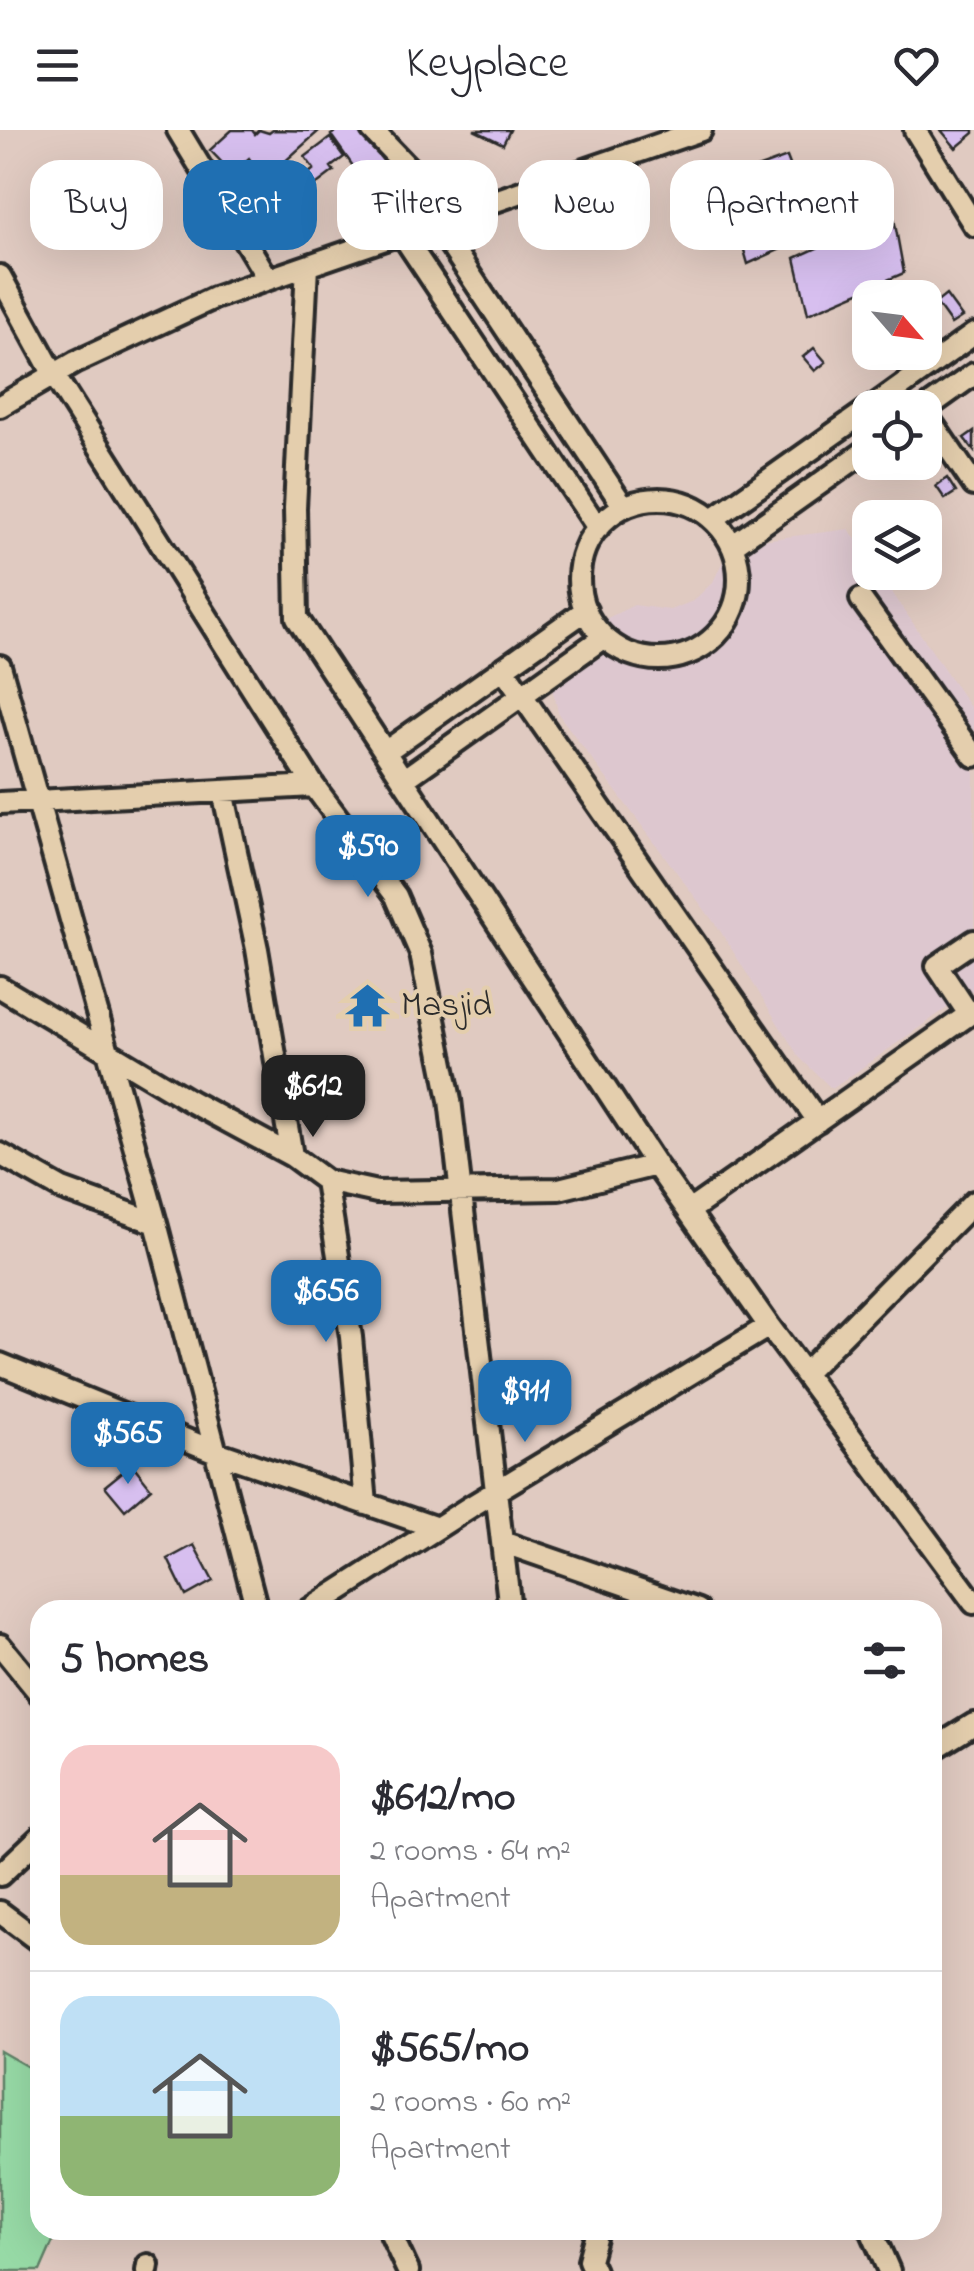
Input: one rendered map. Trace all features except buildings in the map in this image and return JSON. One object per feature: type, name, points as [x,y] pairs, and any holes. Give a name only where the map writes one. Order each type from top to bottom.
[{"type":"street","points":[[178,130],[268,279]]},
{"type":"street","points":[[372,130],[396,160]]},
{"type":"street","points":[[498,200],[701,130]]},
{"type":"street","points":[[915,130],[974,224]]},
{"type":"street","points":[[0,406],[54,375],[214,298],[353,250]]},
{"type":"street","points":[[412,250],[598,528]]},
{"type":"street","points":[[463,250],[624,507]]},
{"type":"street","points":[[308,266],[295,508],[297,618],[656,1164],[769,1326],[974,1603]]},
{"type":"street","points":[[0,276],[54,375],[314,786],[396,896],[421,954],[450,1100],[509,1600]]},
{"type":"street","points":[[896,390],[974,334]]},
{"type":"street","points":[[942,397],[974,374]]},
{"type":"street","points":[[905,384],[909,390]]},
{"type":"street","points":[[713,519],[852,421]]},
{"type":"street","points":[[942,437],[974,485]]},
{"type":"street","points":[[732,546],[852,461]]},
{"type":"street","points":[[646,500],[670,500],[693,506],[713,519],[732,546],[739,569],[738,594],[730,618],[714,638],[693,652],[669,659],[644,658],[620,649],[604,637],[586,610],[580,578],[584,551],[598,528],[624,507],[646,500]]},
{"type":"street","points":[[861,598],[974,756]]},
{"type":"street","points":[[385,752],[586,610]]},
{"type":"street","points":[[403,780],[604,637]]},
{"type":"street","points":[[0,666],[156,1223],[254,1600]]},
{"type":"street","points":[[503,668],[818,1121]]},
{"type":"street","points":[[0,803],[314,786]]},
{"type":"street","points":[[223,791],[258,949],[292,1156]]},
{"type":"street","points":[[689,1211],[972,1013],[937,966],[974,941]]},
{"type":"street","points":[[0,986],[190,1101],[292,1156],[326,1182],[377,1192],[559,1189],[656,1164]]},
{"type":"street","points":[[0,1154],[62,1189],[156,1223]]},
{"type":"street","points":[[326,1182],[350,1337],[366,1504]]},
{"type":"street","points":[[804,1373],[974,1202]]},
{"type":"street","points":[[325,1600],[769,1326]]},
{"type":"street","points":[[0,1364],[216,1452],[437,1528]]},
{"type":"street","points":[[502,1542],[669,1600]]},
{"type":"street","points":[[0,1645],[30,1682]]},
{"type":"street","points":[[942,1744],[974,1724]]},
{"type":"street","points":[[0,1875],[30,1846]]},
{"type":"street","points":[[0,1912],[30,1934]]},
{"type":"street","points":[[394,2240],[408,2271]]},
{"type":"street","points":[[594,2240],[589,2260],[594,2271]]},
{"type":"street","points":[[875,2240],[889,2271]]},
{"type":"shaded area","points":[[849,529],[852,590],[891,590],[974,713],[974,989],[832,1089],[799,1057],[719,929],[559,715],[551,684],[591,626],[634,605],[670,610],[693,601],[713,582],[731,544]]},
{"type":"green space","points":[[0,2051],[30,2068],[30,2240],[54,2240],[40,2271],[0,2271]]},
{"type":"place","name":"Masjid","points":[[368,1006]]}]
